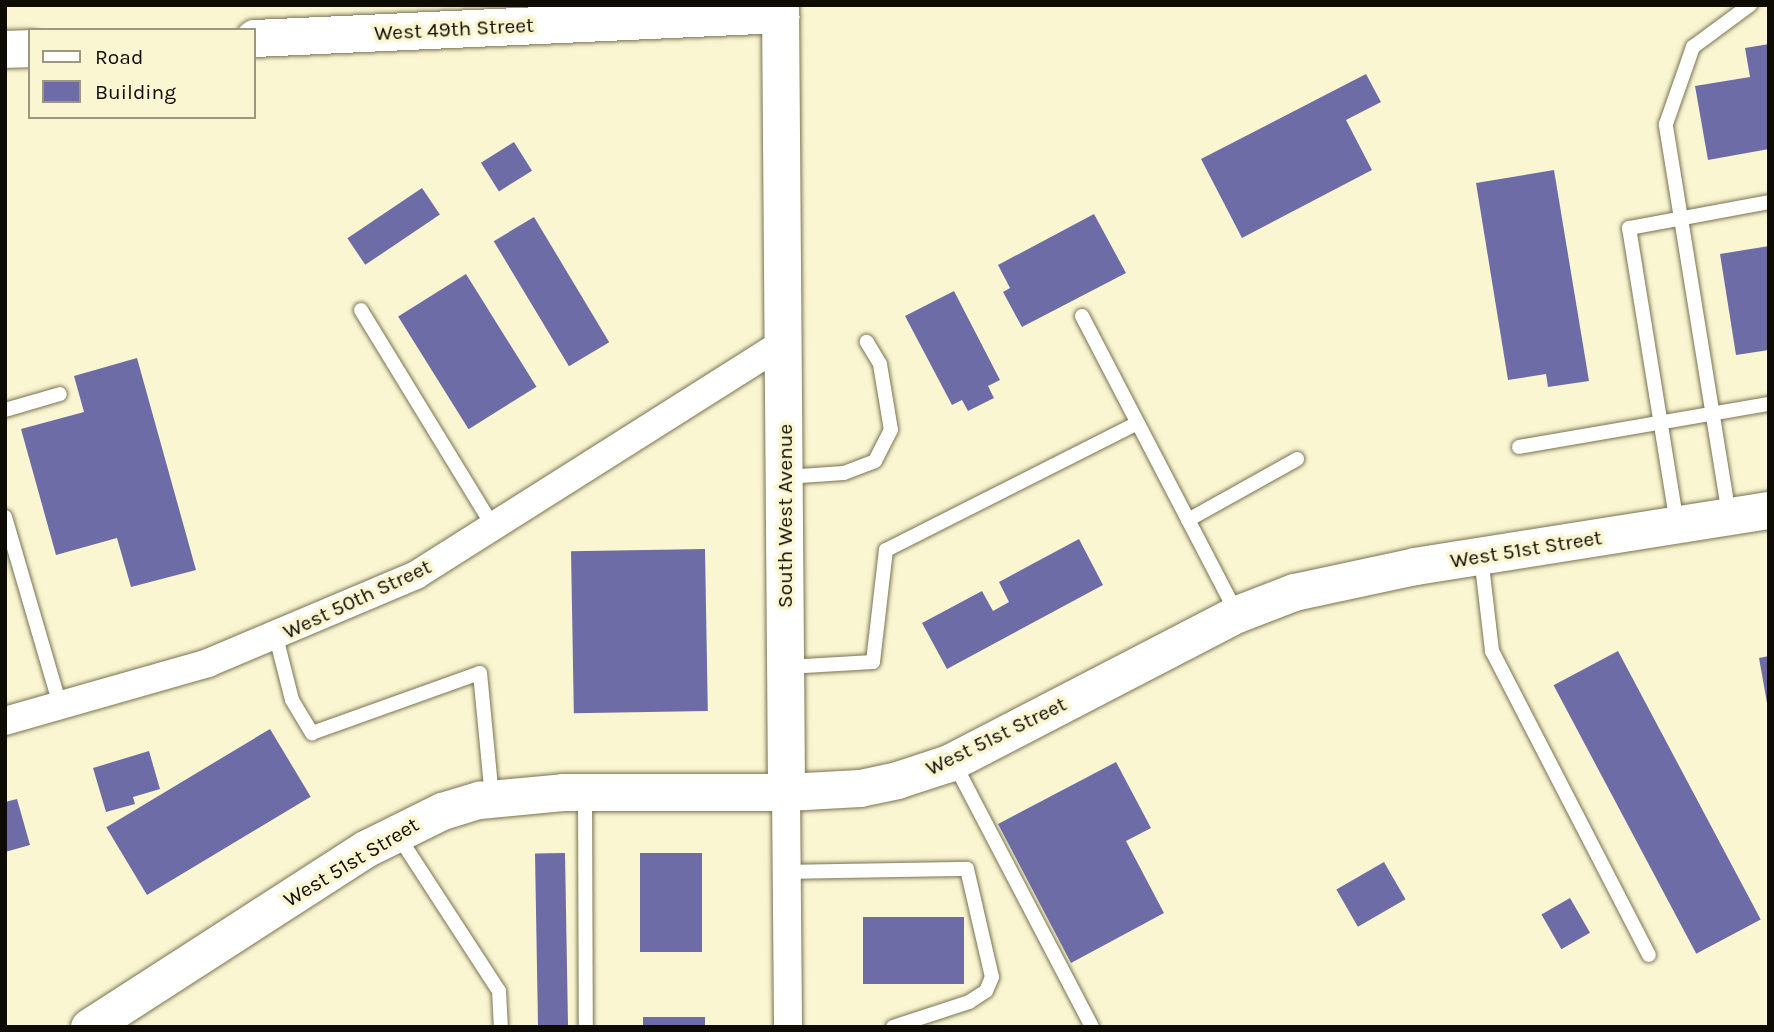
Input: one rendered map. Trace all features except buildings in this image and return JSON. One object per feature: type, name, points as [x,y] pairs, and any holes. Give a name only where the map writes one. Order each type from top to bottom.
[{"type":"street","name":"West 49th Street","points":[[256,38],[780,10]]},
{"type":"street","name":"South West Avenue","points":[[780,10],[788,1027]]},
{"type":"street","points":[[5,49],[28,48]]},
{"type":"street","name":"West 50th Street","points":[[5,721],[208,663],[276,637],[416,575],[784,342]]},
{"type":"street","name":"West 51st Street","points":[[89,1027],[396,832],[442,811],[492,799],[585,792],[786,792],[860,788],[953,761],[1237,614],[1331,582],[1769,510]]},
{"type":"lane","points":[[1729,516],[1666,124],[1693,47],[1750,5]]},
{"type":"lane","points":[[1677,525],[1629,228],[1769,202]]},
{"type":"lane","points":[[361,310],[493,526]]},
{"type":"lane","points":[[1082,316],[1237,614]]},
{"type":"lane","points":[[785,477],[844,473],[876,461],[891,430],[880,364],[867,342]]},
{"type":"lane","points":[[5,410],[60,394]]},
{"type":"lane","points":[[1519,447],[1769,404]]},
{"type":"lane","points":[[786,667],[873,662],[886,550],[1137,423]]},
{"type":"lane","points":[[1188,520],[1297,459]]},
{"type":"lane","points":[[5,517],[60,705]]},
{"type":"lane","points":[[1480,556],[1492,651],[1649,955]]},
{"type":"lane","points":[[276,637],[292,700],[312,733],[480,673],[492,799]]},
{"type":"lane","points":[[953,761],[1092,1027]]},
{"type":"lane","points":[[585,792],[586,1027]]},
{"type":"lane","points":[[396,832],[499,991],[501,1027]]},
{"type":"lane","points":[[787,872],[967,869],[992,977],[986,991],[969,1002],[893,1027]]}]
